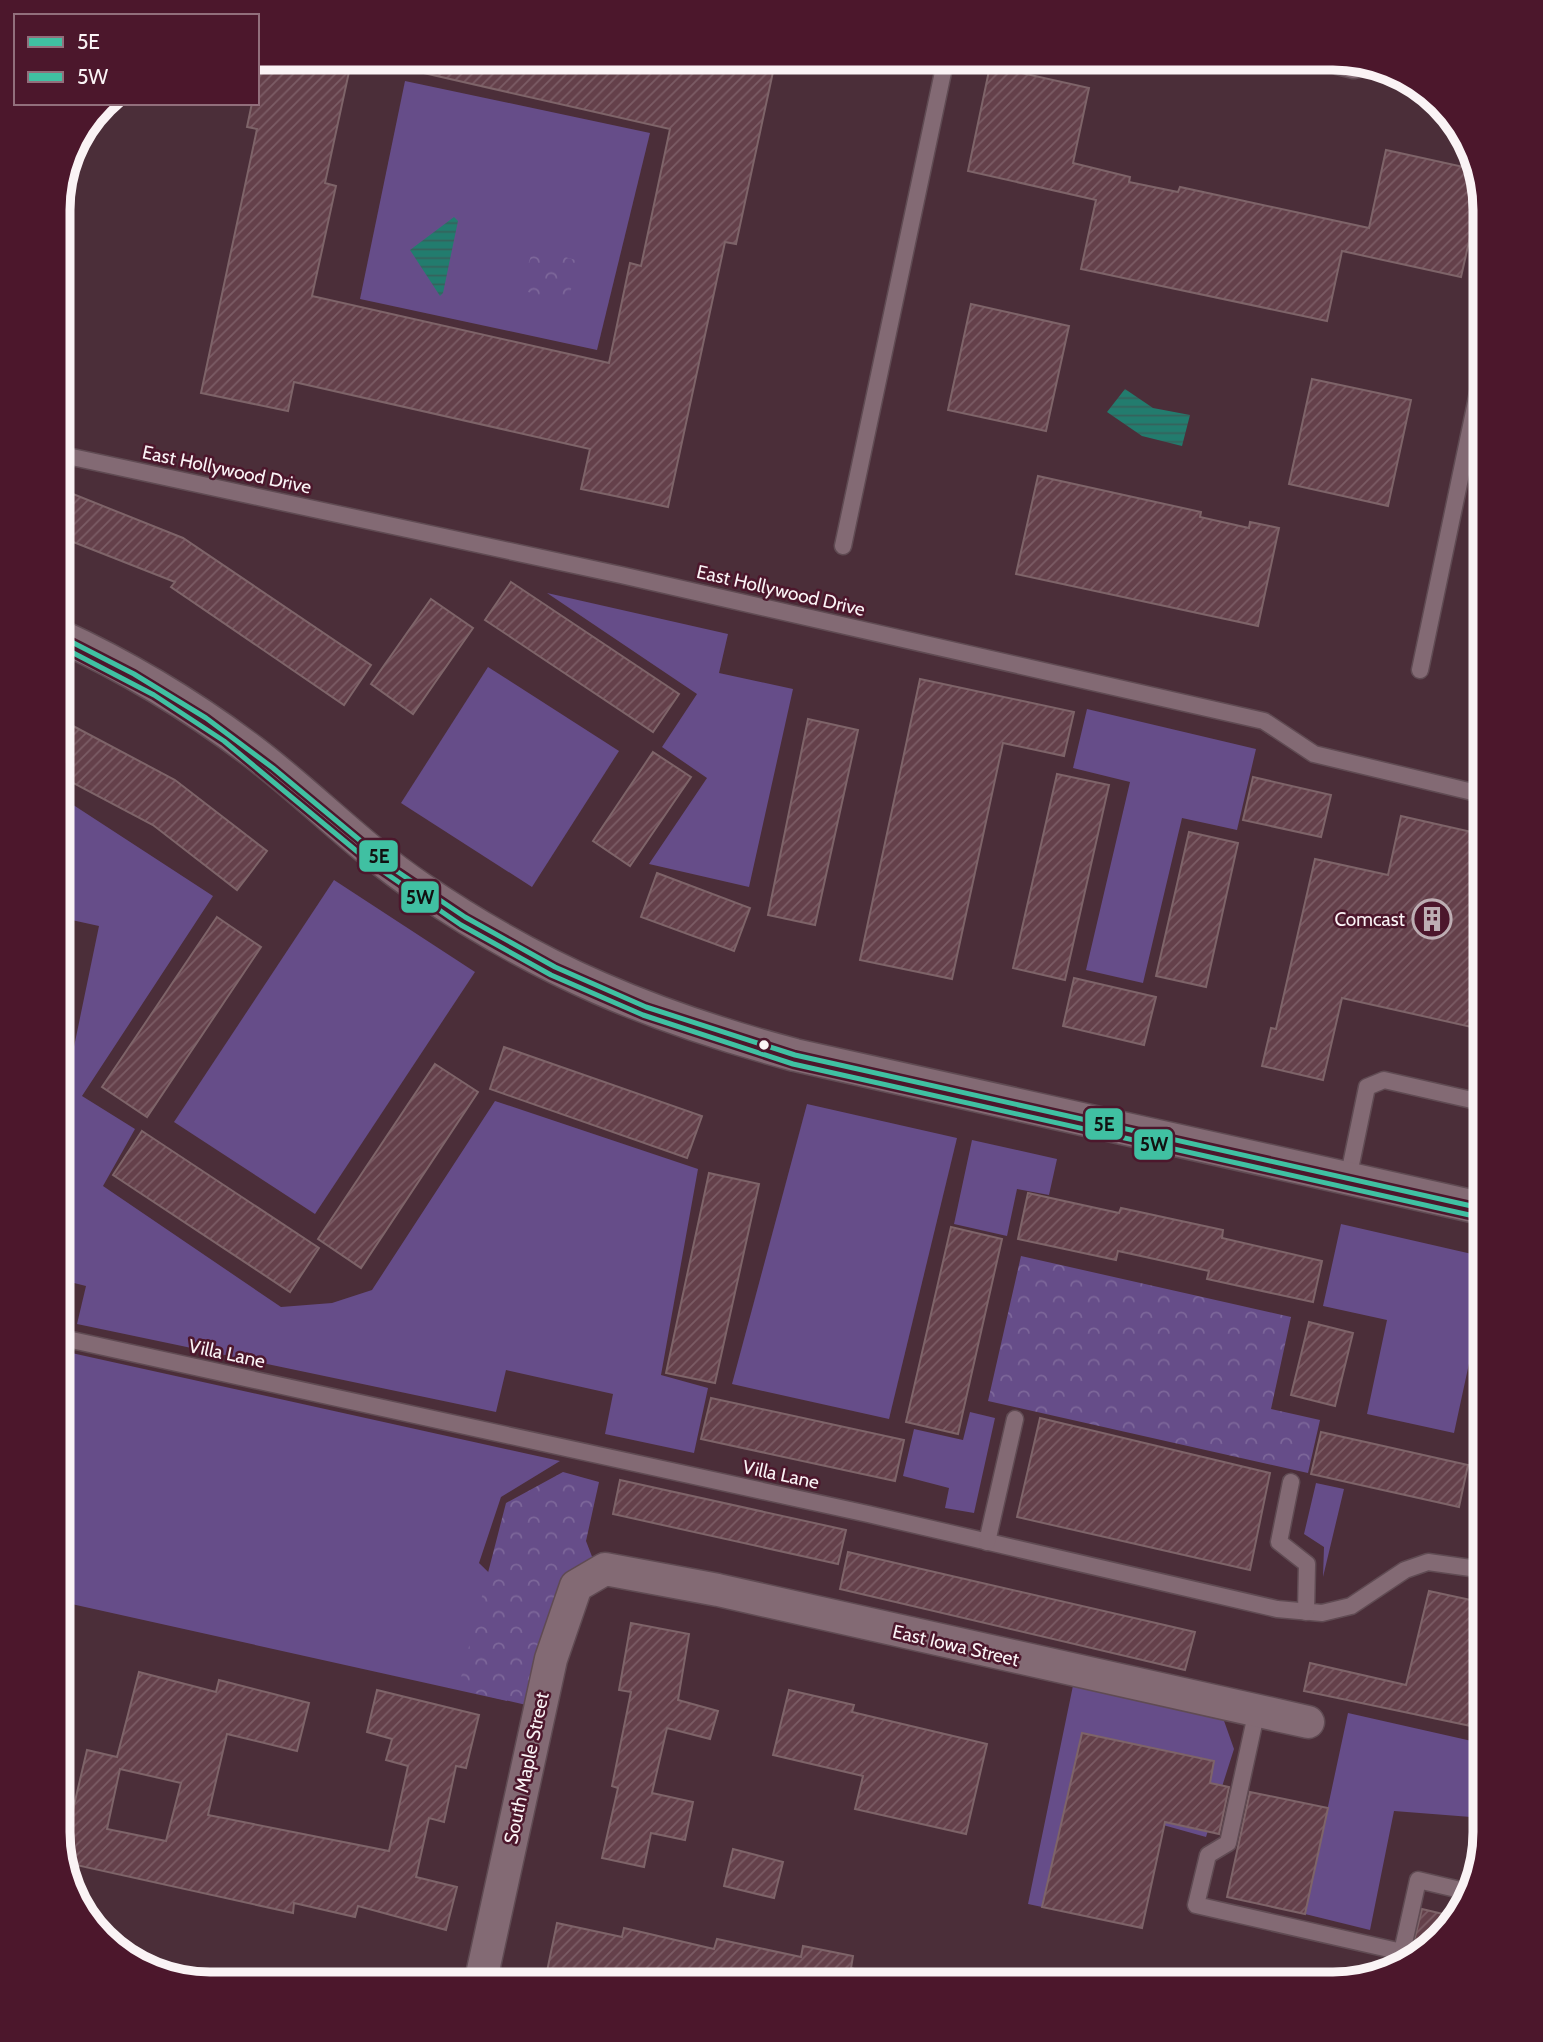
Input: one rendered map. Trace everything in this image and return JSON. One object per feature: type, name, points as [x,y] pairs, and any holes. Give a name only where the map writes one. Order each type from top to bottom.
[{"type":"street","points":[[70,641],[121,664],[177,697],[254,753],[336,823],[419,887],[506,942],[571,977],[632,1004],[720,1035],[795,1055],[1473,1206]]},
{"type":"street","name":"East Iowa Street","points":[[605,1569],[718,1590],[1308,1722]]},
{"type":"street","name":"South Maple Street","points":[[483,1972],[551,1658],[576,1586],[605,1569]]},
{"type":"lane","points":[[843,546],[943,70]]},
{"type":"lane","points":[[1420,670],[1473,416]]},
{"type":"lane","name":"East Hollywood Drive","points":[[70,457],[621,575],[1264,720],[1314,754],[1473,792]]},
{"type":"lane","points":[[1348,1179],[1367,1087],[1384,1080],[1473,1100]]},
{"type":"lane","name":"Villa Lane","points":[[70,1340],[987,1542],[1277,1609],[1322,1614],[1351,1606],[1405,1570],[1429,1562],[1473,1568]]},
{"type":"lane","points":[[987,1542],[1015,1419]]},
{"type":"lane","points":[[1291,1482],[1279,1542],[1307,1564],[1306,1612]]},
{"type":"lane","points":[[1257,1710],[1228,1843],[1208,1855],[1196,1905],[1402,1951],[1418,1880],[1460,1890]]},
{"type":"green space","points":[[405,81],[650,133],[597,350],[360,299]]},
{"type":"green space","points":[[533,248],[579,261],[567,303],[521,290]]},
{"type":"green space","points":[[547,593],[728,634],[719,673],[793,689],[749,887],[649,864],[707,778],[662,747],[697,694]]},
{"type":"green space","points":[[488,667],[619,751],[532,887],[401,803]]},
{"type":"green space","points":[[1087,709],[1256,749],[1237,830],[1182,818],[1143,983],[1086,970],[1130,782],[1073,768]]},
{"type":"green space","points":[[70,803],[213,896],[82,1096],[135,1129],[103,1186],[281,1307],[332,1303],[372,1290],[495,1101],[698,1169],[661,1375],[708,1388],[694,1453],[605,1434],[613,1394],[506,1370],[496,1412],[77,1324],[86,1286],[70,1282],[70,1066],[99,926],[70,920]]},
{"type":"green space","points":[[334,880],[475,972],[315,1214],[174,1122]]},
{"type":"green space","points":[[807,1104],[957,1138],[889,1419],[732,1384]]},
{"type":"green space","points":[[972,1140],[1057,1159],[1049,1195],[1017,1189],[1007,1236],[954,1224]]},
{"type":"green space","points":[[1341,1224],[1473,1254],[1473,1345],[1454,1433],[1367,1414],[1387,1320],[1323,1306]]},
{"type":"green space","points":[[1021,1256],[1291,1317],[1271,1409],[1320,1420],[1308,1473],[988,1401]]},
{"type":"green space","points":[[70,1353],[560,1461],[501,1497],[479,1563],[527,1610],[507,1701],[70,1604]]},
{"type":"green space","points":[[970,1412],[995,1418],[974,1513],[945,1508],[949,1488],[903,1476],[914,1429],[963,1440]]},
{"type":"green space","points":[[563,1472],[599,1482],[586,1541],[596,1567],[535,1707],[458,1689],[506,1503]]},
{"type":"green space","points":[[1316,1483],[1344,1489],[1323,1577],[1324,1547],[1304,1534]]},
{"type":"green space","points":[[1076,1671],[1217,1701],[1234,1749],[1206,1837],[1163,1825],[1156,1866],[1057,1844],[1042,1907],[1028,1904]]},
{"type":"green space","points":[[1348,1713],[1473,1741],[1471,1817],[1394,1811],[1370,1930],[1305,1914]]},
{"type":"shaded area","points":[[454,217],[458,221],[443,293],[440,296],[410,250]]},
{"type":"shaded area","points":[[1125,389],[1153,408],[1190,415],[1182,446],[1142,436],[1107,412]]},
{"type":"building","points":[[260,70],[349,70],[325,183],[336,186],[312,296],[609,363],[630,263],[641,266],[670,129],[410,70],[773,70],[736,244],[725,242],[668,507],[581,489],[590,449],[294,382],[288,411],[201,393],[257,129],[247,127],[252,105],[259,105]]},
{"type":"building","points":[[989,70],[1008,70],[1089,88],[1073,163],[1130,177],[1129,182],[1178,192],[1180,187],[1369,228],[1386,150],[1467,168],[1472,192],[1473,224],[1461,277],[1342,251],[1327,321],[1081,269],[1096,200],[968,171]]},
{"type":"building","points":[[971,304],[1069,326],[1046,431],[948,410]]},
{"type":"building","points":[[1312,379],[1411,400],[1388,506],[1289,484]]},
{"type":"building","points":[[1038,476],[1201,512],[1200,517],[1249,528],[1250,522],[1279,528],[1258,626],[1016,574]]},
{"type":"building","points":[[70,493],[183,538],[371,665],[344,705],[171,587],[175,582],[70,541]]},
{"type":"building","points":[[511,582],[679,694],[653,732],[485,620]]},
{"type":"building","points":[[431,599],[473,628],[413,714],[371,684]]},
{"type":"building","points":[[920,679],[1074,712],[1064,756],[1003,743],[952,979],[860,960]]},
{"type":"building","points":[[808,719],[858,730],[815,925],[768,915]]},
{"type":"building","points":[[70,724],[175,780],[267,851],[237,890],[153,825],[70,781]]},
{"type":"building","points":[[653,752],[691,777],[630,866],[593,841]]},
{"type":"building","points":[[1057,774],[1109,785],[1065,980],[1013,968]]},
{"type":"building","points":[[1253,777],[1331,795],[1321,837],[1243,820]]},
{"type":"building","points":[[1401,816],[1473,832],[1473,1027],[1342,998],[1323,1080],[1262,1066],[1271,1028],[1276,1029],[1315,859],[1388,875]]},
{"type":"building","points":[[1189,832],[1238,843],[1206,987],[1156,976]]},
{"type":"building","points":[[657,873],[750,908],[734,951],[641,917]]},
{"type":"building","points":[[217,917],[261,947],[147,1117],[102,1087]]},
{"type":"building","points":[[1074,978],[1156,997],[1144,1045],[1063,1026]]},
{"type":"building","points":[[504,1047],[702,1116],[687,1158],[490,1089]]},
{"type":"building","points":[[435,1064],[478,1092],[361,1268],[318,1239]]},
{"type":"building","points":[[142,1131],[319,1248],[290,1292],[113,1175]]},
{"type":"building","points":[[709,1173],[759,1184],[715,1383],[666,1373]]},
{"type":"building","points":[[1028,1193],[1119,1213],[1121,1208],[1223,1230],[1222,1238],[1322,1261],[1313,1302],[1207,1279],[1209,1271],[1118,1251],[1116,1260],[1018,1239]]},
{"type":"building","points":[[951,1227],[1002,1239],[958,1434],[906,1422]]},
{"type":"building","points":[[1309,1322],[1353,1333],[1335,1406],[1291,1395]]},
{"type":"building","points":[[711,1398],[904,1440],[895,1481],[701,1439]]},
{"type":"building","points":[[1040,1418],[1270,1473],[1250,1570],[1017,1517]]},
{"type":"building","points":[[1321,1432],[1468,1465],[1459,1507],[1311,1474]]},
{"type":"building","points":[[620,1480],[846,1530],[838,1564],[613,1514]]},
{"type":"building","points":[[848,1552],[1195,1632],[1185,1670],[840,1589]]},
{"type":"building","points":[[1429,1591],[1473,1600],[1473,1726],[1304,1691],[1310,1663],[1406,1685]]},
{"type":"building","points":[[631,1623],[689,1634],[678,1700],[718,1711],[710,1739],[667,1728],[652,1793],[693,1802],[685,1840],[651,1833],[644,1867],[602,1858],[618,1788],[612,1786],[631,1692],[619,1690]]},
{"type":"building","points":[[139,1672],[216,1692],[219,1680],[309,1703],[297,1751],[227,1734],[208,1815],[389,1851],[408,1766],[386,1760],[392,1739],[367,1732],[377,1690],[479,1715],[466,1768],[456,1766],[444,1822],[429,1818],[416,1877],[457,1887],[446,1930],[358,1906],[355,1917],[294,1903],[293,1913],[74,1865],[70,1818],[87,1750],[117,1757]],"holes":[[[120,1769],[181,1783],[166,1841],[107,1829]]]},
{"type":"building","points":[[789,1690],[854,1705],[852,1712],[987,1744],[966,1834],[855,1809],[863,1776],[773,1755]]},
{"type":"building","points":[[1082,1733],[1214,1761],[1210,1783],[1229,1787],[1219,1834],[1165,1822],[1142,1928],[1042,1907]]},
{"type":"building","points":[[1250,1792],[1328,1808],[1305,1914],[1227,1897]]},
{"type":"building","points":[[733,1849],[783,1862],[774,1898],[724,1886]]},
{"type":"building","points":[[1422,1909],[1446,1915],[1432,1931],[1413,1947]]},
{"type":"building","points":[[557,1923],[622,1937],[624,1928],[714,1949],[717,1939],[801,1957],[803,1946],[853,1956],[851,1968],[865,1972],[547,1972]]},
{"type":"transit line","name":"5E","points":[[70,641],[134,674],[206,718],[273,768],[398,872],[465,917],[555,967],[646,1007],[795,1055],[1473,1206]]},
{"type":"transit line","name":"5W","points":[[70,651],[154,695],[224,741],[371,863],[461,925],[551,975],[643,1015],[793,1064],[1473,1216]]},
{"type":"place","name":"Comcast","points":[[1432,919]]}]
